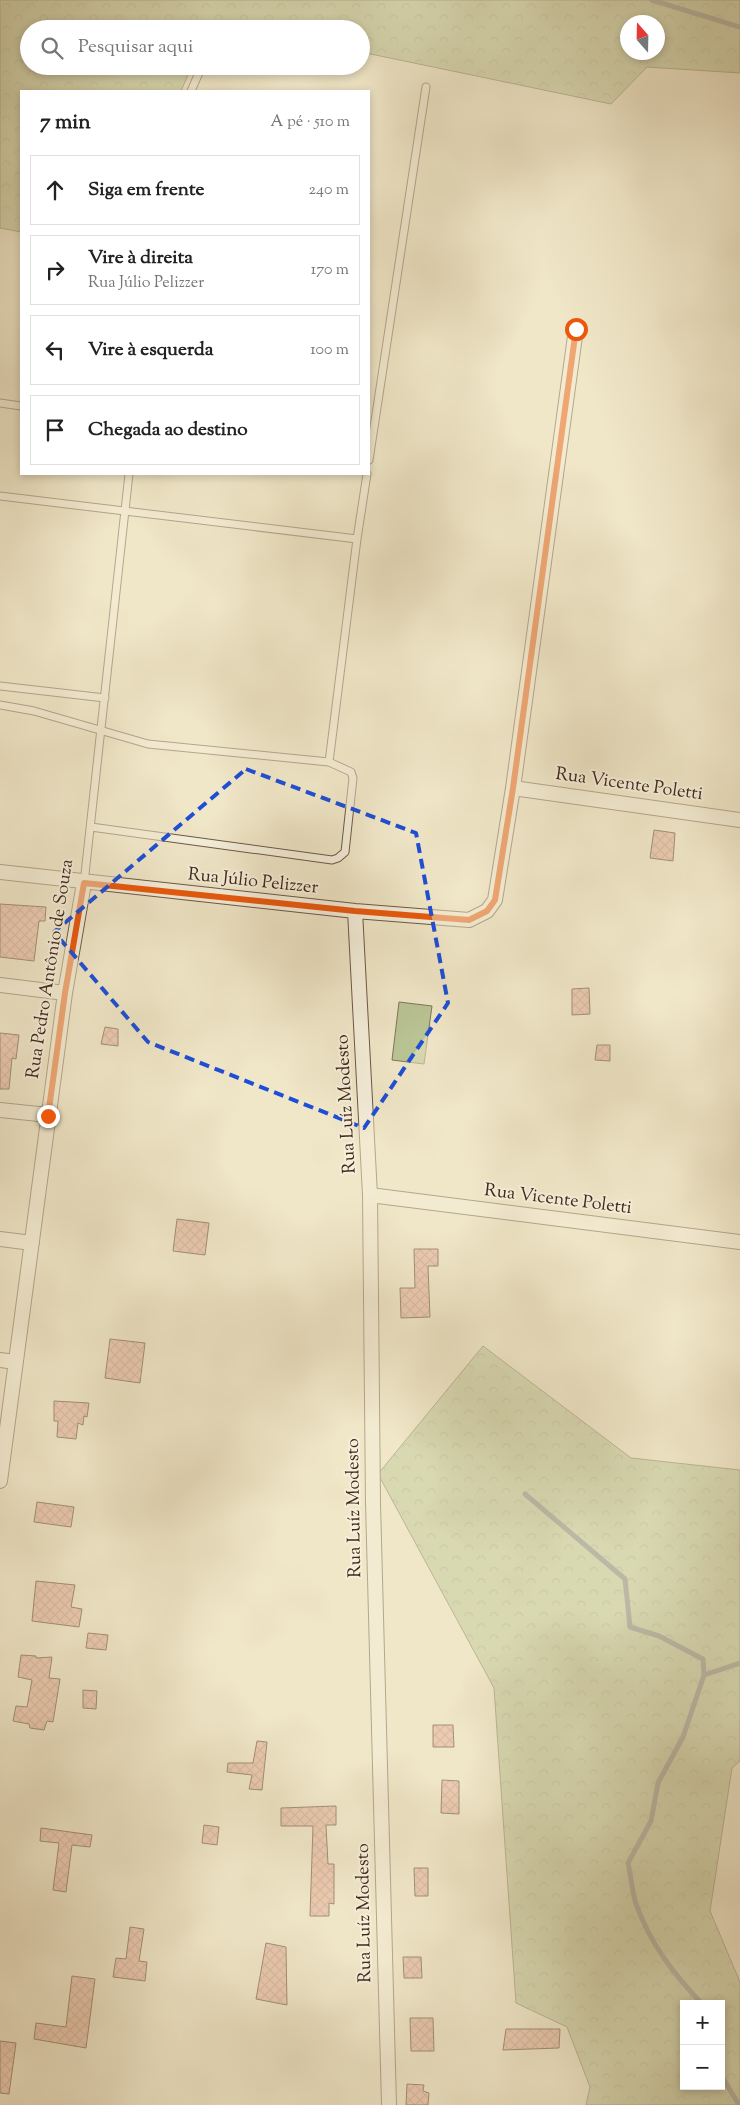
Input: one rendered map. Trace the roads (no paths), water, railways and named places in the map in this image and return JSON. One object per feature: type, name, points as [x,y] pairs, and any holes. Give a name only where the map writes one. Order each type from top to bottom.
[{"type":"street","points":[[513,788],[576,329]]},
{"type":"street","name":"Rua Vicente Poletti","points":[[513,788],[740,820]]},
{"type":"street","name":"Rua Júlio Pelizzer","points":[[0,872],[84,883],[355,911],[469,920],[487,911],[495,900],[513,788]]},
{"type":"street","name":"Rua Pedro Antônio de Souza","points":[[0,1480],[65,993],[84,883]]},
{"type":"street","name":"Rua Luíz Modesto","points":[[355,911],[370,1195],[373,1503],[389,2105]]},
{"type":"street","points":[[0,985],[65,993]]},
{"type":"street","points":[[0,1110],[48,1116]]},
{"type":"street","name":"Rua Vicente Poletti","points":[[370,1195],[740,1242]]},
{"type":"street","points":[[0,1239],[32,1243]]},
{"type":"street","points":[[0,1360],[15,1362]]},
{"type":"lane","points":[[191,90],[198,75]]},
{"type":"lane","points":[[370,453],[426,87]]},
{"type":"lane","points":[[0,403],[20,406]]},
{"type":"lane","name":"Rua Pedro Antônio de Souza","points":[[84,883],[126,512],[128,475]]},
{"type":"lane","points":[[329,762],[356,539],[367,475]]},
{"type":"lane","points":[[0,496],[356,539]]},
{"type":"lane","points":[[0,686],[105,698]]},
{"type":"lane","points":[[0,705],[34,711],[148,744],[329,762],[351,772],[353,778],[345,852],[332,860],[91,827]]},
{"type":"waterway","points":[[652,0],[740,27]]},
{"type":"waterway","points":[[525,1494],[625,1579],[630,1627],[659,1636],[703,1659],[704,1675]]},
{"type":"waterway","points":[[699,2000],[672,1970],[649,1933],[636,1904],[628,1863],[651,1821],[658,1783],[683,1737],[704,1675],[740,1663]]},
{"type":"waterway","points":[[725,2082],[739,2105]]}]
